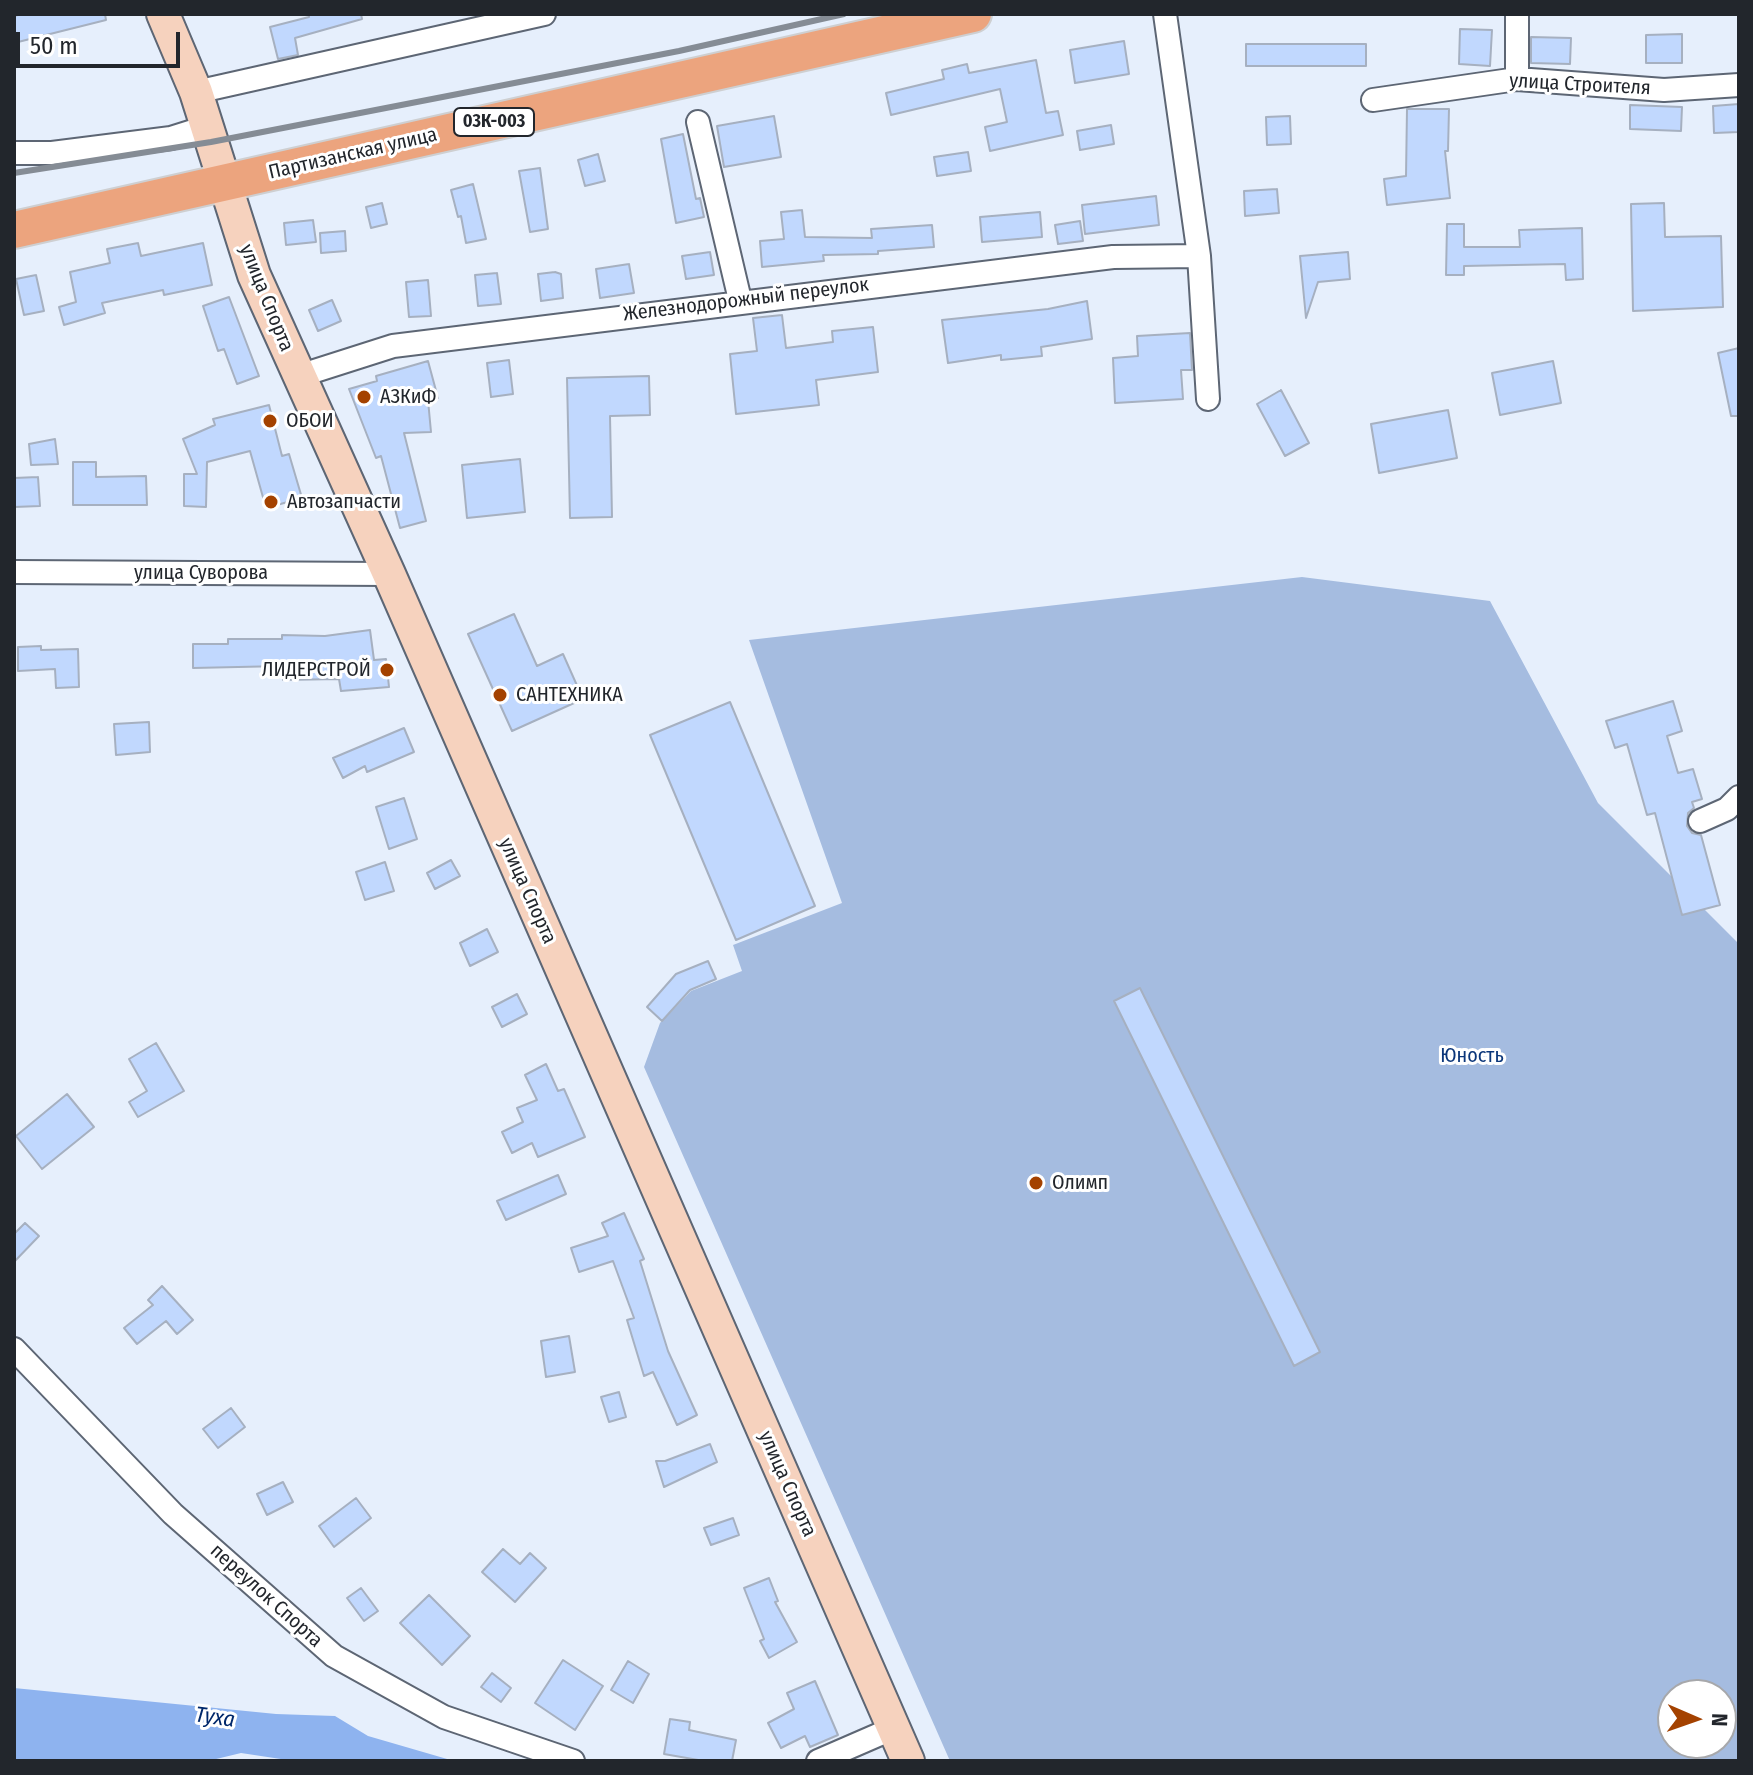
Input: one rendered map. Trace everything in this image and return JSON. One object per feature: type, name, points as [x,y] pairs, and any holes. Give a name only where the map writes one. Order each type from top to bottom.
[{"type":"main road","name":"Партизанская улица","points":[[14,230],[973,14]]},
{"type":"street","name":"улица Спорта","points":[[163,14],[196,92],[222,182],[254,275],[389,574],[908,1761]]},
{"type":"street","points":[[196,92],[544,14]]},
{"type":"street","points":[[1165,14],[1199,256],[1208,399]]},
{"type":"street","points":[[1517,14],[1517,79]]},
{"type":"street","name":"улица Строителя","points":[[1373,100],[1517,79],[1664,90],[1739,85]]},
{"type":"street","points":[[698,122],[740,300]]},
{"type":"street","points":[[14,153],[52,153],[171,138],[206,127]]},
{"type":"street","name":"Железнодорожный переулок","points":[[299,376],[393,346],[740,300],[1113,257],[1199,256]]},
{"type":"street","name":"улица Суворова","points":[[14,572],[389,574]]},
{"type":"street","points":[[1700,821],[1727,809],[1739,797]]},
{"type":"street","name":"переулок Спорта","points":[[14,1349],[173,1514],[334,1656],[444,1717],[573,1761]]},
{"type":"street","points":[[818,1761],[894,1728]]},
{"type":"green space","name":"Юность","points":[[1302,577],[1490,601],[1598,803],[1739,944],[1739,1761],[950,1761],[644,1067],[660,1023],[691,991],[742,971],[733,945],[842,903],[749,640]]},
{"type":"water","name":"Туха","points":[[14,1688],[276,1714],[335,1716],[368,1736],[454,1761],[294,1761],[241,1753],[208,1761],[14,1761]]},
{"type":"building","points":[[105,14],[106,20],[14,43],[14,16]]},
{"type":"building","points":[[309,14],[361,14],[362,19],[295,38],[298,55],[278,59],[270,27],[309,17]]},
{"type":"building","points":[[1460,29],[1492,30],[1490,66],[1459,64]]},
{"type":"building","points":[[1682,34],[1682,63],[1646,63],[1646,35]]},
{"type":"building","points":[[1531,37],[1571,38],[1570,64],[1531,63]]},
{"type":"building","points":[[1124,41],[1129,74],[1075,83],[1070,50]]},
{"type":"building","points":[[1246,44],[1366,44],[1366,66],[1246,66]]},
{"type":"building","points":[[1036,60],[1046,113],[1058,111],[1063,135],[990,151],[985,127],[1007,122],[1000,89],[891,115],[886,93],[944,79],[942,70],[967,64],[969,73]]},
{"type":"building","points":[[1739,104],[1739,132],[1714,133],[1713,106]]},
{"type":"building","points":[[1630,105],[1682,107],[1681,131],[1630,129]]},
{"type":"building","points":[[1407,109],[1449,109],[1448,151],[1445,151],[1450,198],[1387,205],[1384,179],[1406,176]]},
{"type":"building","points":[[774,116],[781,157],[724,167],[717,126]]},
{"type":"building","points":[[1290,116],[1291,144],[1267,145],[1266,117]]},
{"type":"building","points":[[1111,125],[1114,144],[1080,150],[1077,131]]},
{"type":"building","points":[[683,134],[696,199],[700,198],[704,217],[676,223],[661,139]]},
{"type":"building","points":[[968,152],[971,171],[937,176],[934,157]]},
{"type":"building","points":[[598,154],[605,181],[585,186],[578,160]]},
{"type":"building","points":[[540,168],[548,229],[530,232],[519,171]]},
{"type":"building","points":[[473,184],[486,239],[466,243],[461,216],[458,217],[451,190]]},
{"type":"building","points":[[1277,189],[1279,213],[1245,216],[1244,191]]},
{"type":"building","points":[[1156,196],[1159,225],[1085,234],[1082,205]]},
{"type":"building","points":[[382,203],[387,224],[371,228],[366,207]]},
{"type":"building","points":[[1664,203],[1665,237],[1721,236],[1723,307],[1633,311],[1631,204]]},
{"type":"building","points":[[802,210],[805,237],[872,238],[871,229],[932,225],[934,247],[878,251],[878,254],[823,255],[824,261],[762,267],[760,241],[784,239],[781,212]]},
{"type":"building","points":[[1040,212],[1042,237],[982,242],[980,217]]},
{"type":"building","points":[[313,220],[316,242],[286,245],[284,223]]},
{"type":"building","points":[[1080,221],[1083,241],[1058,244],[1055,225]]},
{"type":"building","points":[[1447,224],[1464,224],[1464,247],[1520,247],[1519,230],[1582,228],[1583,279],[1566,280],[1565,264],[1464,266],[1464,275],[1446,275]]},
{"type":"building","points":[[345,231],[346,251],[321,253],[320,233]]},
{"type":"building","points":[[138,243],[141,256],[203,243],[212,285],[164,295],[163,290],[102,303],[105,313],[64,325],[59,307],[76,302],[70,272],[110,263],[107,249]]},
{"type":"building","points":[[710,252],[714,275],[686,279],[682,256]]},
{"type":"building","points":[[1348,252],[1350,279],[1318,282],[1306,318],[1300,256]]},
{"type":"building","points":[[629,264],[634,293],[600,298],[596,269]]},
{"type":"building","points":[[497,273],[501,304],[478,306],[475,275]]},
{"type":"building","points":[[538,274],[561,274],[563,298],[541,301]]},
{"type":"building","points":[[36,275],[44,311],[24,315],[16,279]]},
{"type":"building","points":[[428,280],[431,316],[409,317],[406,282]]},
{"type":"building","points":[[229,297],[259,376],[237,384],[224,349],[218,351],[203,306]]},
{"type":"building","points":[[332,300],[341,321],[318,331],[309,310]]},
{"type":"building","points":[[1087,301],[1092,339],[1041,347],[1042,356],[1001,360],[1001,355],[948,363],[942,320],[1048,309]]},
{"type":"building","points":[[782,315],[786,348],[833,342],[832,331],[873,327],[878,372],[816,380],[819,405],[736,414],[730,354],[757,351],[753,318]]},
{"type":"building","points":[[1190,333],[1192,370],[1181,370],[1183,399],[1115,403],[1113,358],[1138,356],[1137,336]]},
{"type":"building","points":[[1739,348],[1739,416],[1731,416],[1718,353]]},
{"type":"building","points":[[509,360],[513,394],[491,397],[487,363]]},
{"type":"building","points":[[428,361],[438,398],[428,400],[431,432],[404,433],[426,521],[400,528],[381,456],[376,458],[349,389],[377,381],[376,376]]},
{"type":"building","points":[[1553,361],[1561,403],[1500,415],[1492,373]]},
{"type":"building","points":[[649,376],[650,415],[610,416],[612,517],[570,518],[567,378]]},
{"type":"building","points":[[1281,390],[1309,443],[1285,456],[1257,404]]},
{"type":"building","points":[[269,405],[282,456],[289,454],[302,498],[266,508],[250,451],[207,462],[206,507],[184,506],[184,474],[197,474],[183,439],[215,425],[213,419]]},
{"type":"building","points":[[1448,410],[1457,458],[1379,473],[1371,424]]},
{"type":"building","points":[[55,439],[58,464],[31,465],[29,444]]},
{"type":"building","points":[[520,459],[525,512],[467,518],[462,465]]},
{"type":"building","points":[[73,462],[96,462],[96,477],[146,476],[147,505],[73,505]]},
{"type":"building","points":[[38,477],[40,506],[14,507],[14,478]]},
{"type":"building","points":[[514,614],[537,666],[563,654],[583,699],[512,731],[468,634]]},
{"type":"building","points":[[370,630],[374,660],[386,659],[389,687],[341,691],[339,679],[283,680],[283,666],[193,668],[193,644],[228,644],[228,639],[282,639],[282,635],[325,636]]},
{"type":"building","points":[[41,646],[41,650],[78,649],[79,687],[56,688],[55,669],[18,671],[18,647]]},
{"type":"building","points":[[1673,701],[1682,731],[1667,736],[1678,773],[1693,769],[1702,799],[1692,802],[1694,808],[1688,813],[1687,826],[1692,833],[1701,835],[1720,905],[1682,915],[1655,813],[1647,815],[1627,744],[1615,748],[1606,721]]},
{"type":"building","points":[[730,702],[815,906],[736,940],[650,735]]},
{"type":"building","points":[[149,722],[150,752],[116,755],[114,724]]},
{"type":"building","points":[[404,728],[414,752],[367,772],[365,766],[343,778],[333,758]]},
{"type":"building","points":[[404,798],[417,839],[389,849],[376,807]]},
{"type":"building","points":[[451,860],[460,876],[435,889],[427,873]]},
{"type":"building","points":[[385,862],[394,891],[365,900],[356,872]]},
{"type":"building","points":[[487,929],[498,952],[470,966],[460,943]]},
{"type":"building","points":[[708,961],[716,979],[690,990],[662,1021],[647,1007],[676,974]]},
{"type":"building","points":[[1140,988],[1320,1352],[1294,1366],[1114,1001]]},
{"type":"building","points":[[517,994],[527,1014],[502,1027],[492,1007]]},
{"type":"building","points":[[156,1043],[184,1091],[138,1117],[129,1102],[147,1091],[129,1059]]},
{"type":"building","points":[[546,1064],[558,1091],[564,1089],[585,1137],[538,1157],[532,1143],[512,1153],[502,1132],[523,1122],[517,1108],[537,1100],[525,1075]]},
{"type":"building","points":[[67,1094],[94,1127],[42,1169],[16,1136]]},
{"type":"building","points":[[558,1175],[566,1194],[506,1220],[497,1201]]},
{"type":"building","points":[[624,1213],[644,1259],[640,1261],[668,1351],[697,1415],[677,1425],[653,1372],[644,1376],[627,1320],[634,1318],[613,1261],[579,1272],[571,1248],[608,1236],[602,1223]]},
{"type":"building","points":[[25,1223],[39,1236],[14,1262],[14,1234]]},
{"type":"building","points":[[162,1286],[193,1320],[177,1334],[166,1321],[137,1344],[124,1328],[153,1305],[148,1300]]},
{"type":"building","points":[[569,1336],[575,1372],[546,1377],[541,1341]]},
{"type":"building","points":[[619,1392],[626,1417],[609,1422],[601,1397]]},
{"type":"building","points":[[231,1408],[245,1427],[218,1448],[203,1429]]},
{"type":"building","points":[[710,1444],[717,1462],[664,1487],[656,1461],[665,1461]]},
{"type":"building","points":[[283,1482],[293,1502],[267,1515],[257,1494]]},
{"type":"building","points":[[356,1498],[371,1518],[334,1547],[319,1526]]},
{"type":"building","points":[[733,1518],[739,1535],[711,1545],[704,1528]]},
{"type":"building","points":[[503,1549],[520,1564],[530,1553],[546,1568],[515,1602],[482,1572]]},
{"type":"building","points":[[769,1578],[778,1601],[775,1602],[797,1642],[769,1658],[760,1641],[764,1639],[744,1588]]},
{"type":"building","points":[[361,1588],[378,1611],[364,1621],[347,1598]]},
{"type":"building","points":[[429,1595],[470,1636],[442,1665],[400,1623]]},
{"type":"building","points":[[563,1660],[603,1686],[575,1730],[535,1703]]},
{"type":"building","points":[[628,1661],[649,1674],[633,1703],[611,1690]]},
{"type":"building","points":[[492,1673],[511,1688],[501,1702],[481,1687]]},
{"type":"building","points":[[815,1681],[838,1735],[810,1747],[805,1736],[781,1748],[768,1723],[794,1709],[787,1693]]},
{"type":"building","points":[[670,1719],[690,1722],[689,1730],[736,1740],[732,1761],[704,1761],[664,1754]]},
{"type":"railway","points":[[14,173],[211,142],[679,51],[844,14]]},
{"type":"place","name":"АЗКиФ","points":[[364,397]]},
{"type":"place","name":"ОБОИ","points":[[270,421]]},
{"type":"place","name":"Автозапчасти","points":[[271,502]]},
{"type":"place","name":"ЛИДЕРСТРОЙ","points":[[387,670]]},
{"type":"place","name":"САНТЕХНИКА","points":[[500,695]]},
{"type":"place","name":"Олимп","points":[[1036,1183]]}]
